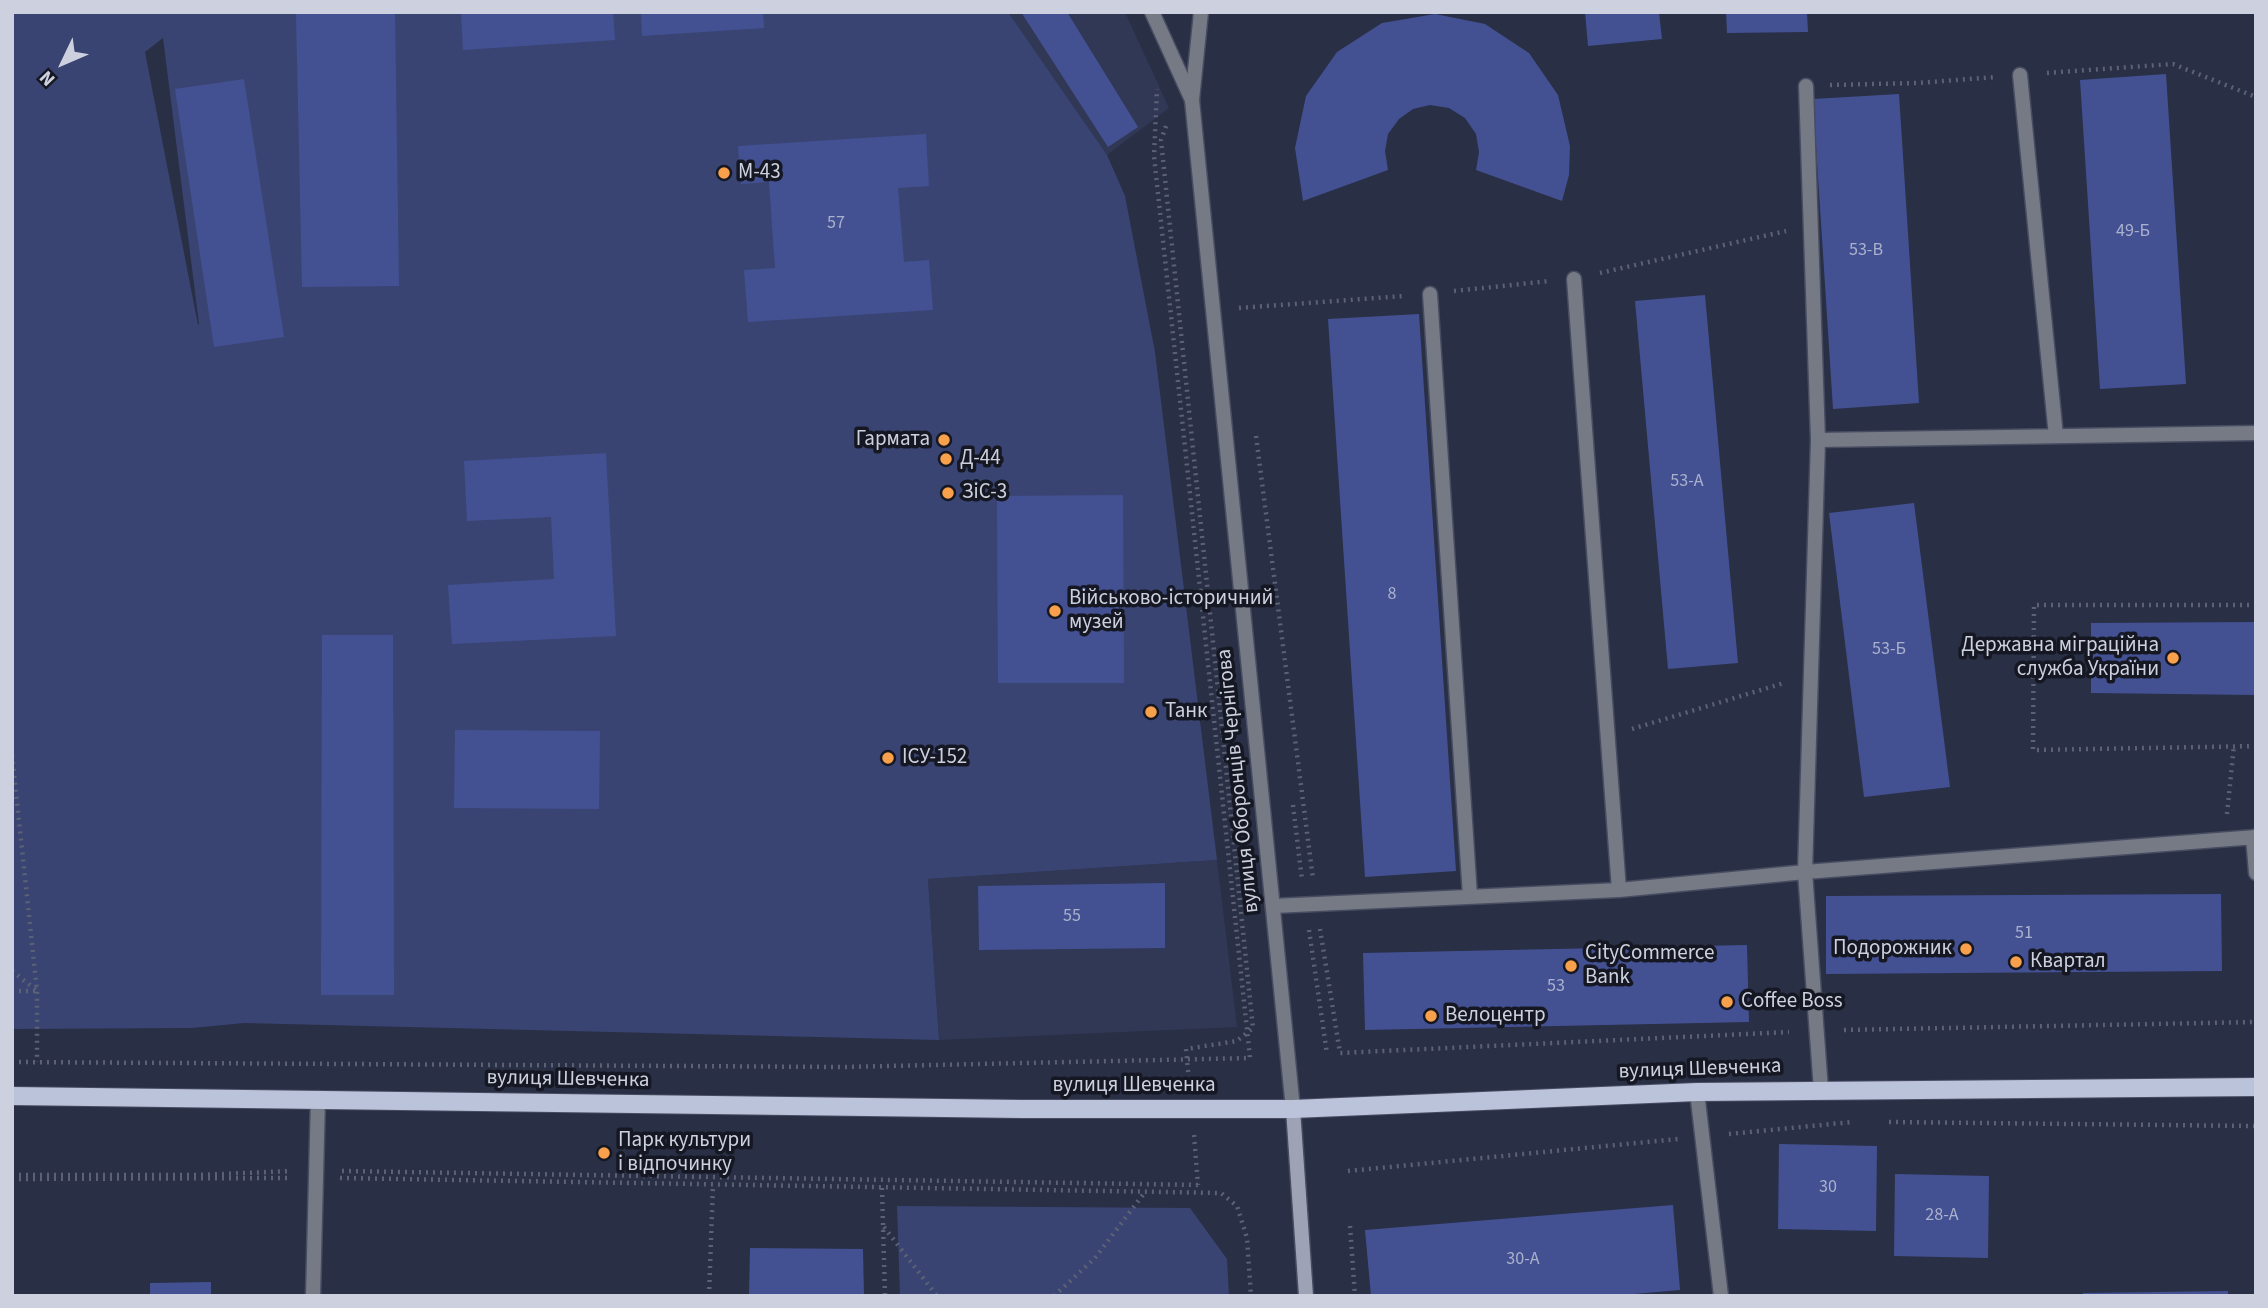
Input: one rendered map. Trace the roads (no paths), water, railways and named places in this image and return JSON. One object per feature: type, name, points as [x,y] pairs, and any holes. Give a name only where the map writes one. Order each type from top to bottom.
[{"type":"main road","name":"вулиця Шевченка","points":[[12,1096],[1293,1109],[1697,1092],[2256,1087]]},
{"type":"main road","name":"вулиця Оборонців Чернігова","points":[[1293,1109],[1306,1296]]},
{"type":"street","points":[[1152,12],[1192,100]]},
{"type":"street","name":"вулиця Оборонців Чернігова","points":[[1201,12],[1192,100],[1293,1109]]},
{"type":"street","points":[[2021,75],[2056,436]]},
{"type":"street","points":[[1806,86],[1818,440],[1805,872],[1821,1090]]},
{"type":"street","points":[[1574,279],[1619,890]]},
{"type":"street","points":[[1430,294],[1470,896]]},
{"type":"street","points":[[1818,440],[2256,433]]},
{"type":"street","points":[[1273,906],[1619,890],[1805,872],[2254,837],[2256,873]]},
{"type":"street","points":[[1697,1092],[1721,1296]]},
{"type":"street","points":[[313,1296],[318,1098]]},
{"type":"place","name":"М-43","points":[[724,173]]},
{"type":"place","name":"Гармата","points":[[944,440]]},
{"type":"place","name":"Д-44","points":[[946,459]]},
{"type":"place","name":"ЗіС-3","points":[[948,493]]},
{"type":"place","name":"Військово-історичний музей","points":[[1055,611]]},
{"type":"place","name":"Державна міграційна служба України","points":[[2173,658]]},
{"type":"place","name":"Танк","points":[[1151,712]]},
{"type":"place","name":"ІСУ-152","points":[[888,758]]},
{"type":"place","name":"Подорожник","points":[[1966,949]]},
{"type":"place","name":"Квартал","points":[[2016,962]]},
{"type":"place","name":"CityCommerce Bank","points":[[1571,966]]},
{"type":"place","name":"Coffee Boss","points":[[1727,1002]]},
{"type":"place","name":"Велоцентр","points":[[1431,1016]]},
{"type":"place","name":"Парк культури і відпочинку","points":[[604,1153]]}]
